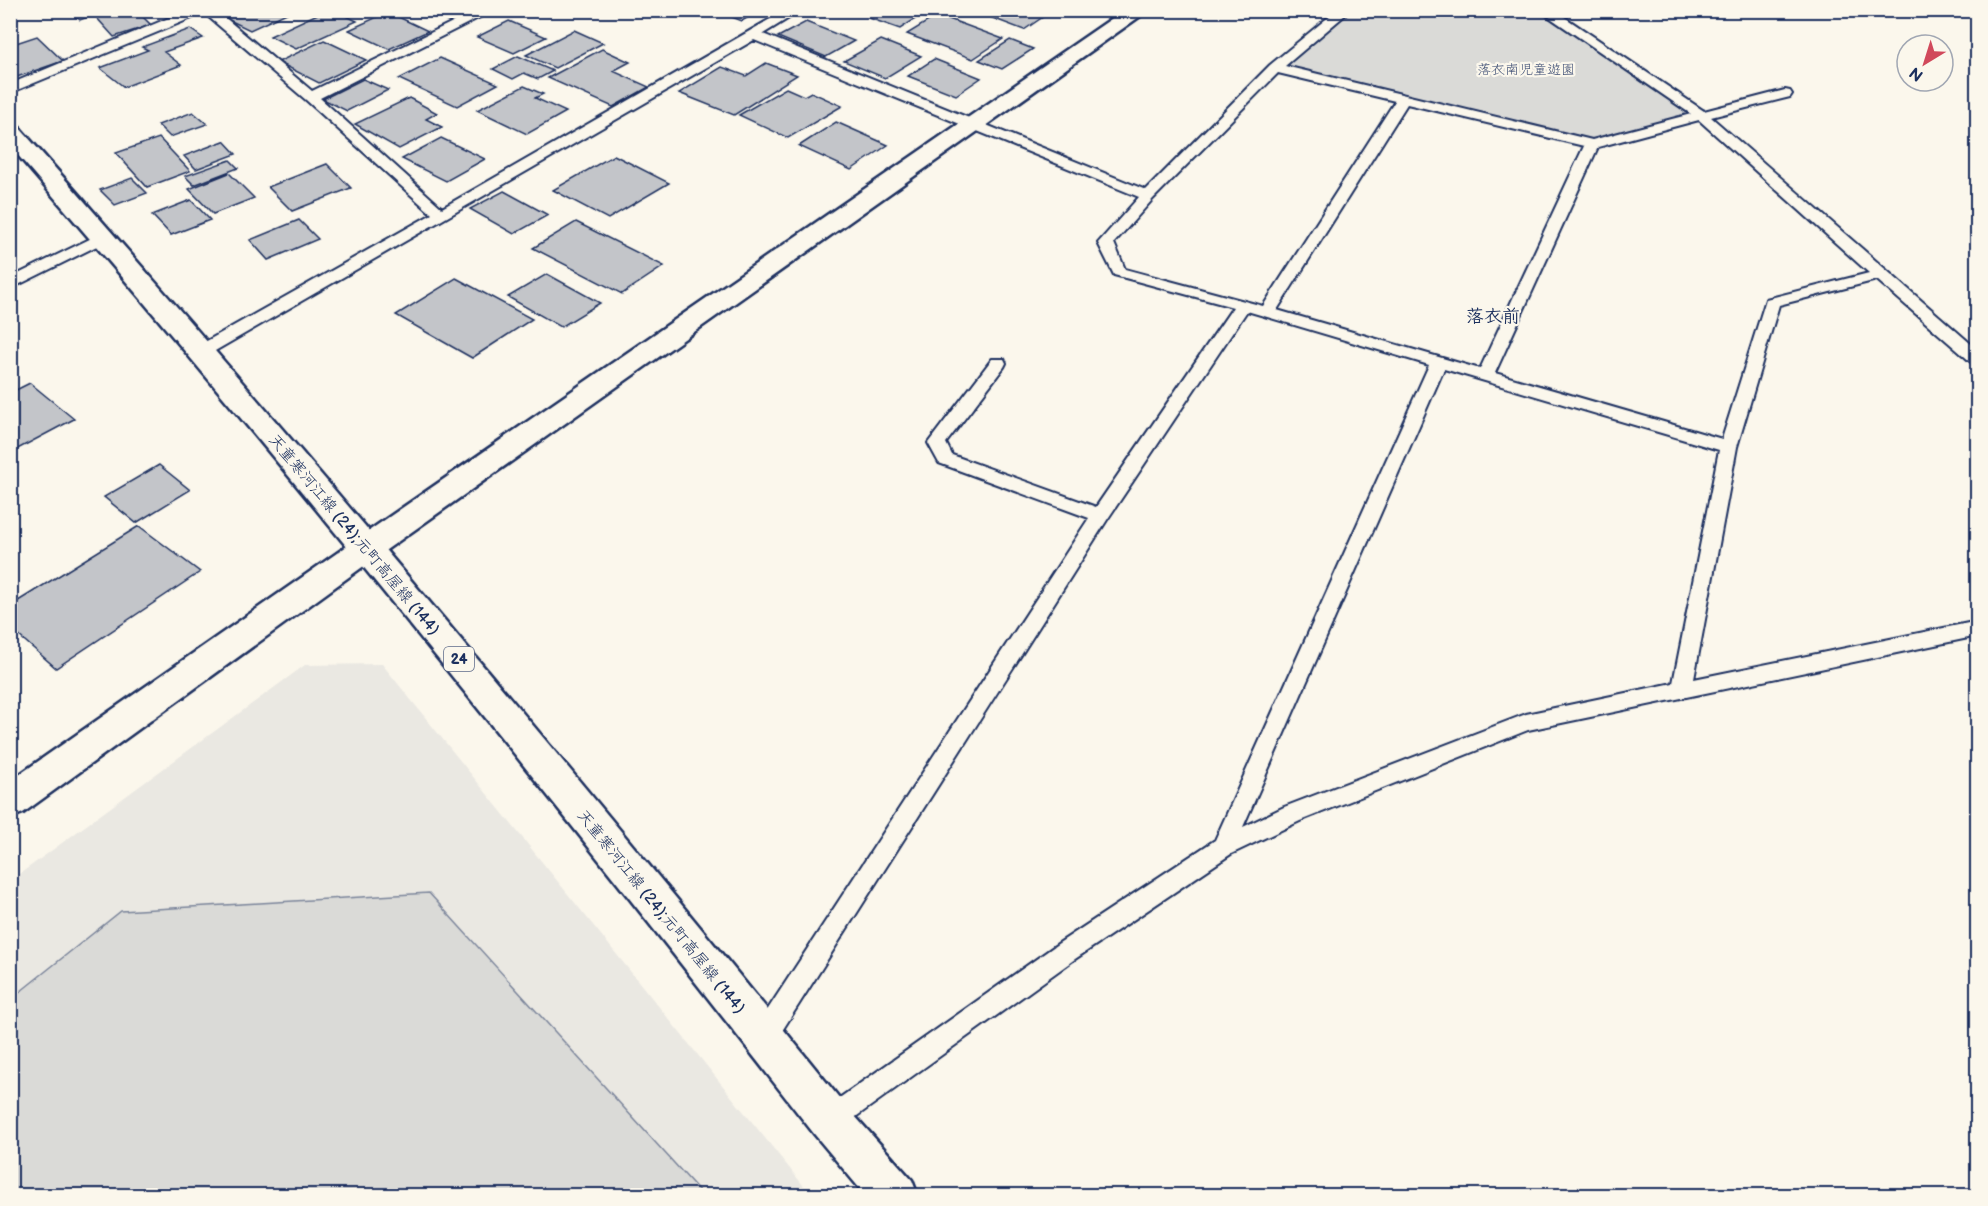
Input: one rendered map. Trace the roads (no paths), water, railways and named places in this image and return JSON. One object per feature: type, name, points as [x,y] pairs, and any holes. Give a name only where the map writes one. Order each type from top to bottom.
[{"type":"main road","points":[[10,802],[368,547],[1139,10]]},
{"type":"main road","name":"天童寒河江線 (24);元町高屋線 (144)","points":[[10,131],[104,237],[368,547],[830,1120],[896,1196]]},
{"type":"lane","points":[[10,89],[200,10]]},
{"type":"lane","points":[[208,10],[311,97],[441,215]]},
{"type":"lane","points":[[311,97],[488,10]]},
{"type":"lane","points":[[202,351],[796,10]]},
{"type":"lane","points":[[1345,10],[1275,68],[1148,196],[1106,243],[1119,272],[1268,311],[1728,447]]},
{"type":"lane","points":[[1545,10],[1701,115],[1977,359]]},
{"type":"lane","points":[[753,35],[1148,196]]},
{"type":"lane","points":[[1275,68],[1592,144],[1785,94]]},
{"type":"lane","points":[[1268,311],[1404,98]]},
{"type":"lane","points":[[1486,375],[1592,144]]},
{"type":"lane","points":[[10,284],[104,237]]},
{"type":"lane","points":[[1682,689],[1728,447],[1772,302],[1880,275]]},
{"type":"lane","points":[[764,1037],[1100,515],[1243,305]]},
{"type":"lane","points":[[998,363],[937,443],[945,459],[1100,515]]},
{"type":"lane","points":[[1223,847],[1438,363]]},
{"type":"lane","points":[[830,1120],[1067,951],[1223,847],[1292,814],[1526,722],[1977,628]]},
{"type":"district","name":"落衣前","points":[[1493,316]]},
{"type":"park label","name":"落衣南児童遊園","points":[[1526,69]]}]
